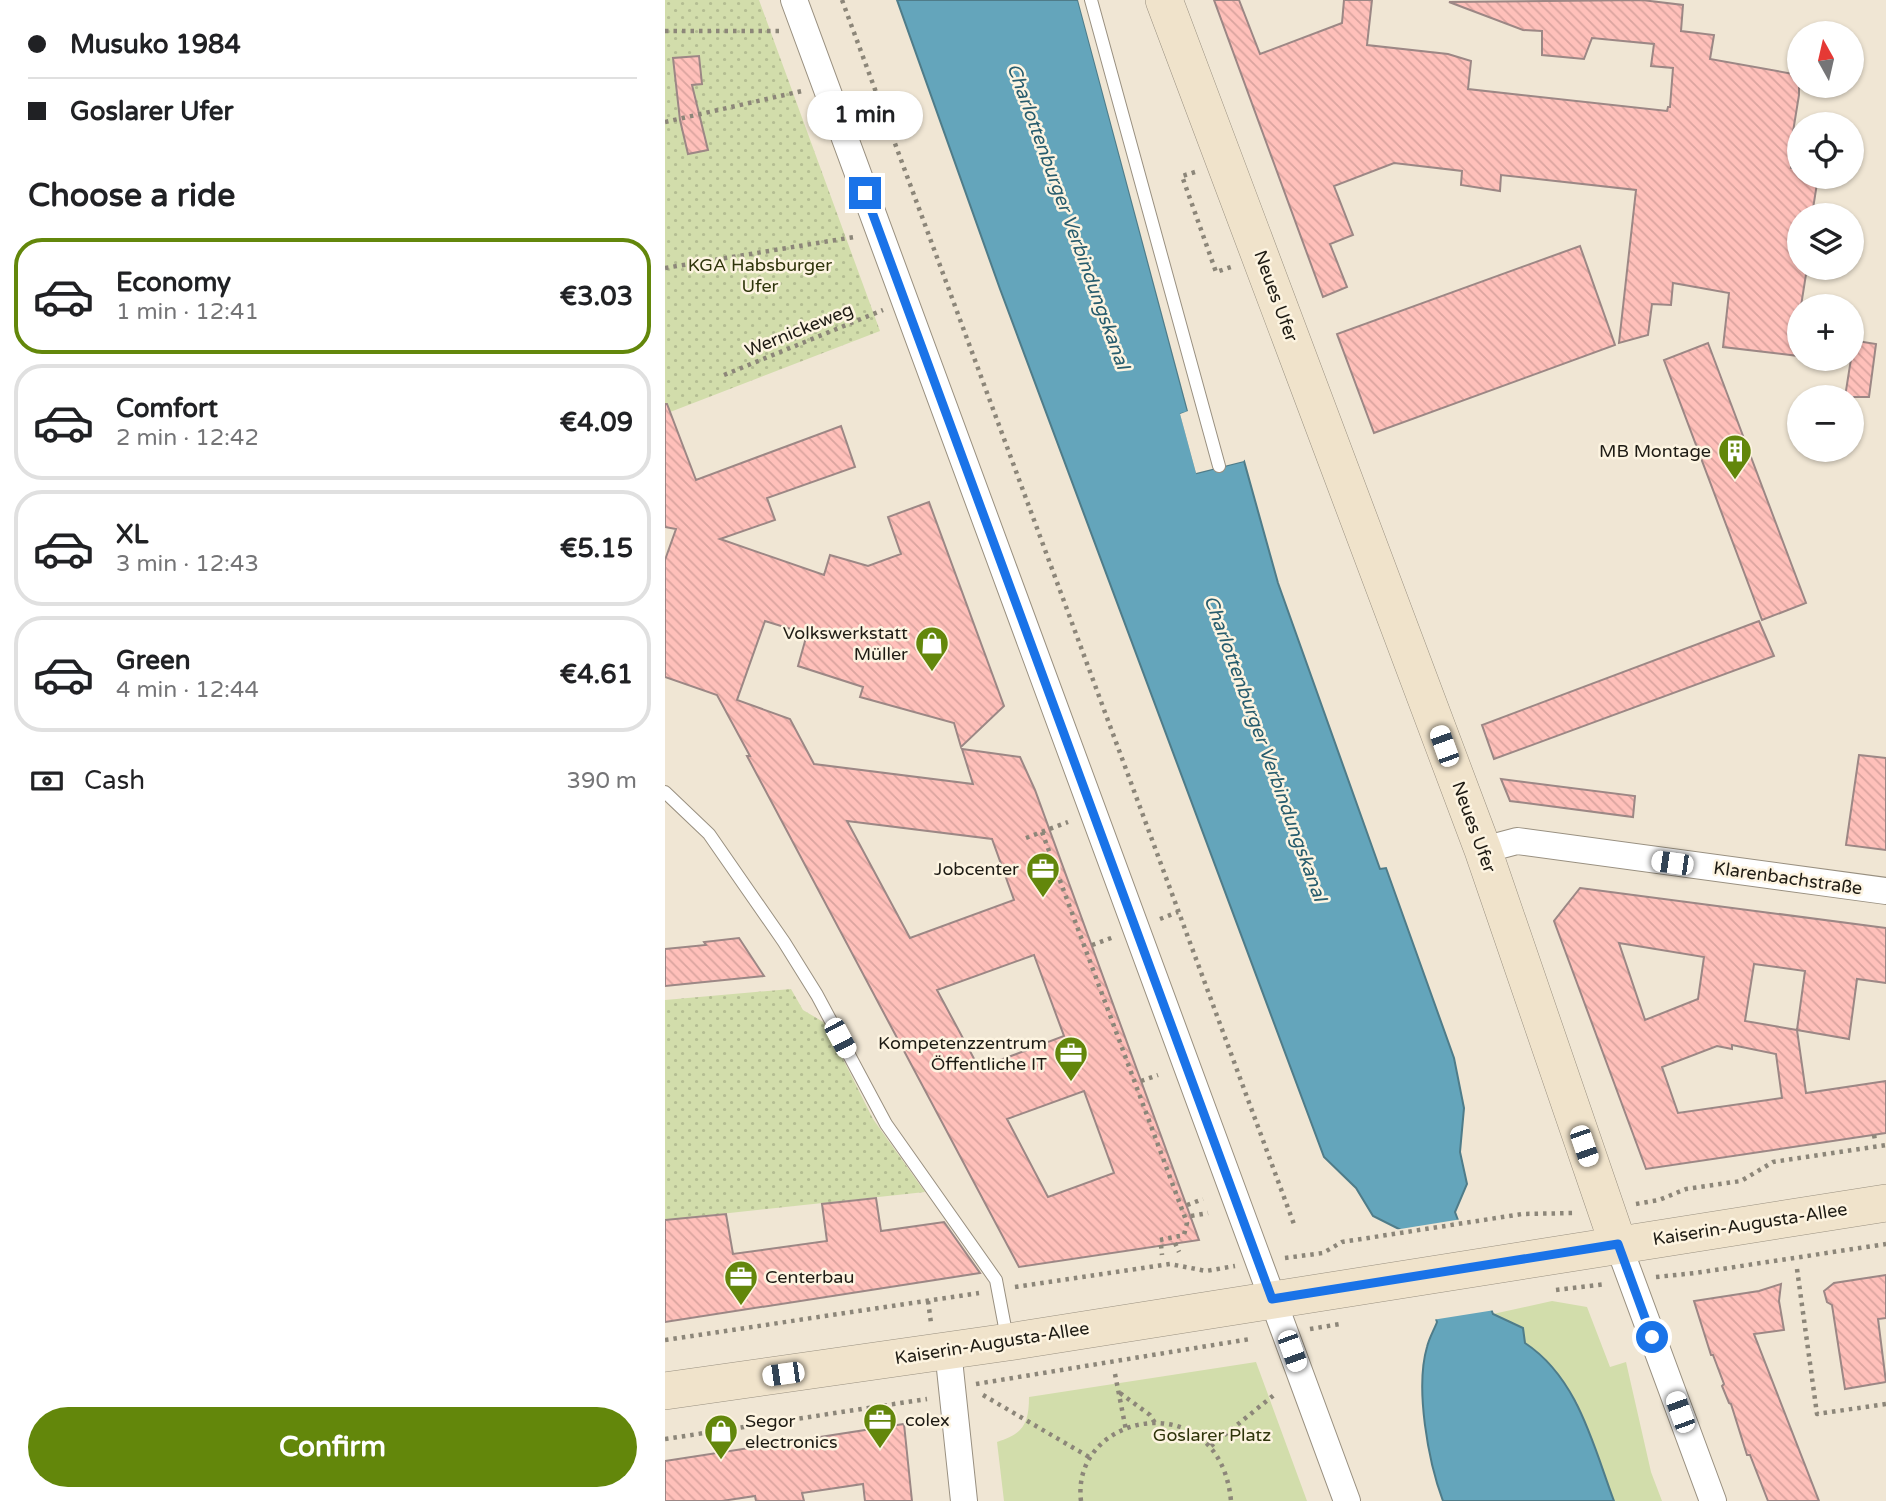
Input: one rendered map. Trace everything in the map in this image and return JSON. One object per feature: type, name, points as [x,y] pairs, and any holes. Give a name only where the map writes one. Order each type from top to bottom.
[{"type":"street","points":[[794,0],[1347,1501]]},
{"type":"street","name":"Neues Ufer","points":[[1164,0],[1483,850],[1618,1244],[1713,1501]]},
{"type":"street","name":"Klarenbachstraße","points":[[1483,850],[1517,841],[1886,891]]},
{"type":"street","name":"Kaiserin-Augusta-Allee","points":[[665,1391],[940,1338],[1008,1342],[1359,1285],[1553,1267],[1618,1244],[1886,1203]]},
{"type":"street","points":[[940,1338],[964,1501]]},
{"type":"lane","points":[[1091,0],[1219,466]]},
{"type":"lane","points":[[665,792],[709,834],[785,942],[817,995],[886,1124],[996,1280],[1008,1342]]},
{"type":"path","points":[[842,0],[1295,1227]]},
{"type":"path","points":[[665,30],[780,31]]},
{"type":"path","points":[[665,122],[803,91]]},
{"type":"path","points":[[1196,172],[1182,176],[1216,272],[1231,267]]},
{"type":"path","points":[[665,268],[848,238]]},
{"type":"path","name":"Wernickeweg","points":[[724,375],[884,310]]},
{"type":"path","points":[[1026,838],[1068,822]]},
{"type":"path","points":[[1042,832],[1187,1223],[1184,1235],[1161,1243],[1162,1255]]},
{"type":"path","points":[[1149,924],[1178,912]]},
{"type":"path","points":[[1092,945],[1105,940]]},
{"type":"path","points":[[1141,1081],[1158,1074]]},
{"type":"path","points":[[1659,1200],[1686,1189],[1741,1181],[1773,1162],[1886,1145]]},
{"type":"path","points":[[1187,1205],[1203,1199]]},
{"type":"path","points":[[1191,1216],[1208,1213]]},
{"type":"path","points":[[1323,1253],[1342,1242],[1522,1214],[1566,1214]]},
{"type":"path","points":[[1175,1243],[1179,1252]]},
{"type":"path","points":[[1686,1273],[1886,1244]]},
{"type":"path","points":[[665,1340],[1170,1264],[1206,1270]]},
{"type":"path","points":[[1553,1267],[1607,1283]]},
{"type":"path","points":[[1797,1269],[1817,1414],[1886,1404]]},
{"type":"path","points":[[928,1300],[940,1338]]},
{"type":"path","points":[[984,1382],[1247,1339]]},
{"type":"path","points":[[1115,1374],[1126,1430]]},
{"type":"path","points":[[1119,1392],[1150,1415],[1155,1423]]},
{"type":"path","points":[[983,1395],[1089,1457]]},
{"type":"path","points":[[1211,1446],[1274,1395]]},
{"type":"path","points":[[665,1439],[919,1401]]},
{"type":"path","points":[[1081,1501],[1079,1486],[1089,1457],[1114,1434],[1142,1424],[1170,1422],[1194,1432],[1211,1446],[1226,1475],[1231,1498],[1238,1501]]},
{"type":"green space","name":"KGA Habsburger Ufer","points":[[665,0],[759,0],[880,331],[665,414]]},
{"type":"green space","points":[[791,989],[803,1010],[825,1023],[873,1119],[925,1192],[665,1220],[665,1000]]},
{"type":"green space","points":[[1552,1301],[1587,1307],[1610,1367],[1626,1362],[1651,1472],[1662,1501],[1614,1501],[1577,1402],[1537,1351],[1524,1343],[1493,1314]]},
{"type":"green space","name":"Goslarer Platz","points":[[1256,1362],[1307,1501],[1004,1501],[997,1442],[1023,1427],[1028,1414],[1029,1397]]},
{"type":"water","name":"Charlottenburger Verbindungskanal","points":[[897,0],[1078,0],[1188,412],[1181,414],[1197,473],[1244,461],[1278,583],[1380,869],[1386,868],[1454,1058],[1464,1108],[1460,1152],[1467,1184],[1455,1212],[1493,1314],[1523,1328],[1525,1343],[1543,1358],[1571,1394],[1591,1436],[1614,1501],[1443,1501],[1428,1446],[1422,1383],[1428,1344],[1437,1322],[1405,1232],[1373,1216],[1356,1188],[1324,1157],[1000,289]]},
{"type":"pier","points":[[1078,0],[1081,0],[1192,411],[1184,417],[1199,469],[1243,458],[1244,461],[1196,473],[1180,414],[1188,411]]},
{"type":"pier","points":[[1462,1219],[1495,1310],[1432,1320],[1403,1234],[1394,1230]]},
{"type":"building","points":[[1214,0],[1239,0],[1260,54],[1342,23],[1344,0],[1372,0],[1367,45],[1448,54],[1471,61],[1468,89],[1667,111],[1670,107],[1673,68],[1651,66],[1654,44],[1592,38],[1584,59],[1542,55],[1542,31],[1523,30],[1449,2],[1642,0],[1683,5],[1681,31],[1714,35],[1710,59],[1787,73],[1787,98],[1799,98],[1796,112],[1787,112],[1787,189],[1816,189],[1814,203],[1787,203],[1787,280],[1805,280],[1803,294],[1787,294],[1787,355],[1723,347],[1729,293],[1673,283],[1671,305],[1652,304],[1648,335],[1619,343],[1636,190],[1501,175],[1500,191],[1461,185],[1462,171],[1394,163],[1334,186],[1353,235],[1330,244],[1347,287],[1323,297]]},
{"type":"building","points":[[699,56],[702,84],[692,85],[708,150],[688,154],[680,120],[673,58]]},
{"type":"building","points":[[1580,246],[1615,345],[1374,433],[1337,334]]},
{"type":"building","points":[[1864,342],[1876,344],[1869,397],[1864,397],[1864,385],[1847,385],[1849,371],[1864,371]]},
{"type":"building","name":"MB Montage","points":[[1708,343],[1806,603],[1762,620],[1664,360]]},
{"type":"building","points":[[665,404],[696,480],[841,426],[855,467],[767,498],[775,520],[720,539],[824,575],[830,555],[868,566],[901,554],[888,517],[929,502],[1004,706],[961,747],[954,723],[860,697],[863,687],[798,666],[807,634],[765,621],[737,700],[790,719],[814,764],[973,784],[962,749],[1020,757],[1035,790],[1199,1240],[1019,1267],[717,695],[665,677],[665,560],[676,529],[665,527]],"holes":[[[847,821],[992,839],[1014,900],[910,938]],[[1034,955],[1064,1036],[979,1068],[937,990]],[[1084,1091],[1114,1173],[1048,1197],[1007,1119]]]},
{"type":"building","points":[[1759,621],[1774,656],[1494,759],[1482,725]]},
{"type":"building","points":[[1859,755],[1886,758],[1886,850],[1846,845]]},
{"type":"building","points":[[1501,779],[1635,796],[1633,817],[1510,801]]},
{"type":"building","points":[[1580,888],[1886,928],[1886,983],[1857,979],[1849,1039],[1797,1030],[1806,1093],[1886,1081],[1886,1133],[1646,1169],[1554,921]],"holes":[[[1619,943],[1704,957],[1698,999],[1645,1020]],[[1754,964],[1805,971],[1797,1030],[1745,1021]],[[1732,1045],[1776,1054],[1782,1098],[1678,1113],[1662,1067],[1717,1046],[1732,1049]]]},
{"type":"building","points":[[739,938],[764,976],[665,986],[665,949]]},
{"type":"building","points":[[876,1198],[881,1231],[944,1222],[980,1273],[665,1322],[665,1220],[726,1214],[733,1254],[827,1241],[822,1204]]},
{"type":"building","points":[[1886,1275],[1886,1318],[1878,1319],[1886,1382],[1845,1389],[1832,1305],[1827,1302],[1824,1291],[1834,1283]]},
{"type":"building","points":[[1781,1284],[1779,1301],[1784,1330],[1754,1334],[1819,1501],[1768,1501],[1750,1455],[1747,1455],[1694,1301],[1759,1291]]},
{"type":"building","points":[[904,1424],[912,1501],[865,1501],[863,1484],[802,1493],[804,1501],[756,1501],[755,1496],[722,1501],[665,1501],[665,1461]]},
{"type":"place","name":"MB Montage","points":[[1735,481]]},
{"type":"place","name":"Volkswerkstatt Müller","points":[[932,673]]},
{"type":"place","name":"Jobcenter","points":[[1043,899]]},
{"type":"place","name":"Kompetenzzentrum Öffentliche IT","points":[[1071,1083]]},
{"type":"place","name":"Centerbau","points":[[741,1307]]},
{"type":"place","name":"colex","points":[[880,1450]]},
{"type":"place","name":"Segor electronics","points":[[721,1461]]},
{"type":"route","points":[[865,193],[1272,1299],[1618,1244],[1652,1337]]}]
